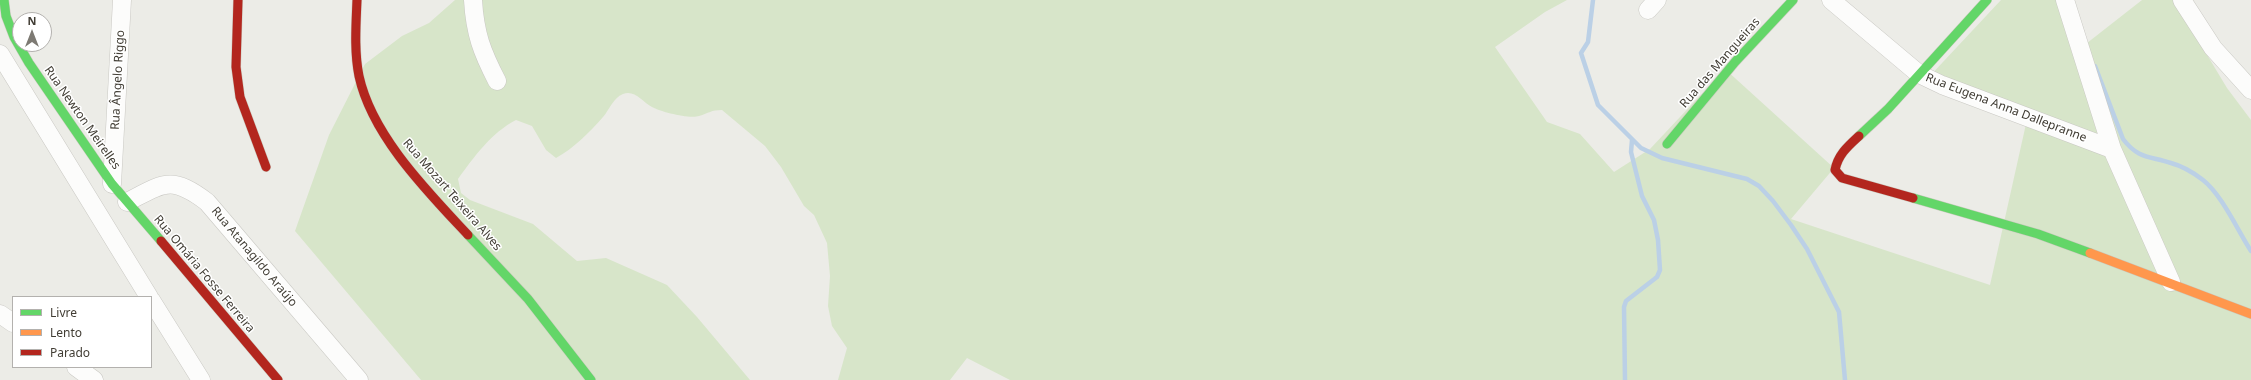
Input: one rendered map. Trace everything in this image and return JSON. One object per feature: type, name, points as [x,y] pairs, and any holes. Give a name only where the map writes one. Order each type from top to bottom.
[{"type":"street","name":"Rua Newton Meirelles","points":[[4,0],[6,16],[18,44],[112,184]]},
{"type":"street","name":"Rua Ângelo Riggo","points":[[112,184],[122,0]]},
{"type":"street","points":[[238,0],[236,67],[240,97],[266,167]]},
{"type":"street","name":"Rua Mozart Teixeira Alves","points":[[357,0],[356,55],[362,86],[373,115],[396,153],[533,304],[591,380]]},
{"type":"street","points":[[473,0],[474,22],[481,50],[497,81]]},
{"type":"street","name":"Rua das Mangueiras","points":[[1667,144],[1735,62],[1793,0]]},
{"type":"street","name":"Rua Eugena Anna Dallepranne","points":[[1831,0],[1918,74],[1942,85],[2112,149]]},
{"type":"street","points":[[1987,0],[1918,74],[1888,109],[1844,150],[1835,165],[1835,170],[1842,178],[2038,234],[2171,282],[2251,314]]},
{"type":"street","points":[[2065,0],[2112,149],[2171,282]]},
{"type":"street","points":[[2182,0],[2213,48],[2251,90]]},
{"type":"street","points":[[0,54],[148,296]]},
{"type":"street","name":"Rua Omária Fosse Ferreira","points":[[112,184],[278,380]]},
{"type":"street","name":"Rua Atanagildo Araújo","points":[[127,202],[166,184],[180,185],[202,198],[359,380]]},
{"type":"street","points":[[152,302],[201,380]]},
{"type":"street","points":[[0,314],[12,322]]},
{"type":"street","points":[[77,368],[94,380]]},
{"type":"green space","points":[[455,0],[1567,0],[1545,12],[1495,47],[1547,122],[1580,134],[1614,172],[1650,149],[1725,69],[1834,168],[1791,219],[1990,285],[2028,115],[1928,78],[2001,0],[2061,0],[2082,47],[2142,0],[2174,0],[2227,88],[2251,120],[2251,380],[1010,380],[967,358],[950,380],[838,380],[847,348],[832,326],[828,306],[830,276],[827,243],[814,215],[804,206],[781,167],[765,146],[722,110],[713,111],[694,117],[682,116],[656,109],[635,95],[627,93],[617,98],[603,117],[581,140],[556,158],[546,150],[532,126],[516,120],[507,125],[484,146],[458,179],[461,193],[470,200],[533,224],[577,261],[606,258],[667,285],[697,317],[750,380],[421,380],[295,231],[329,135],[365,64],[402,36],[429,23]]},
{"type":"waterway","points":[[1593,0],[1588,42],[1581,53],[1598,105],[1641,148],[1662,158],[1747,179],[1759,186],[1773,201],[1807,249],[1839,312],[1845,380]]},
{"type":"waterway","points":[[2095,66],[2123,139],[2139,154],[2179,166],[2192,172],[2203,180],[2217,195],[2251,251]]},
{"type":"waterway","points":[[1625,380],[1624,307],[1626,301],[1657,277],[1660,270],[1658,240],[1654,220],[1642,196],[1631,152],[1632,140]]},
{"type":"traffic: fast","points":[[4,0],[6,16],[14,37],[29,63],[112,184],[161,241]]},
{"type":"traffic: fast","points":[[1667,144],[1735,62],[1793,0]]},
{"type":"traffic: fast","points":[[1859,136],[1888,109],[1987,0]]},
{"type":"traffic: fast","points":[[1913,198],[2038,234],[2090,253]]},
{"type":"traffic: fast","points":[[468,235],[528,299],[591,380]]},
{"type":"traffic: slow","points":[[2090,253],[2251,314]]},
{"type":"traffic: jam","points":[[238,0],[236,67],[240,97],[266,167]]},
{"type":"traffic: jam","points":[[357,0],[357,67],[366,98],[376,120],[403,162],[419,182],[468,235]]},
{"type":"traffic: jam","points":[[1859,136],[1838,160],[1835,170],[1842,178],[1913,198]]},
{"type":"traffic: jam","points":[[161,241],[278,380]]}]
